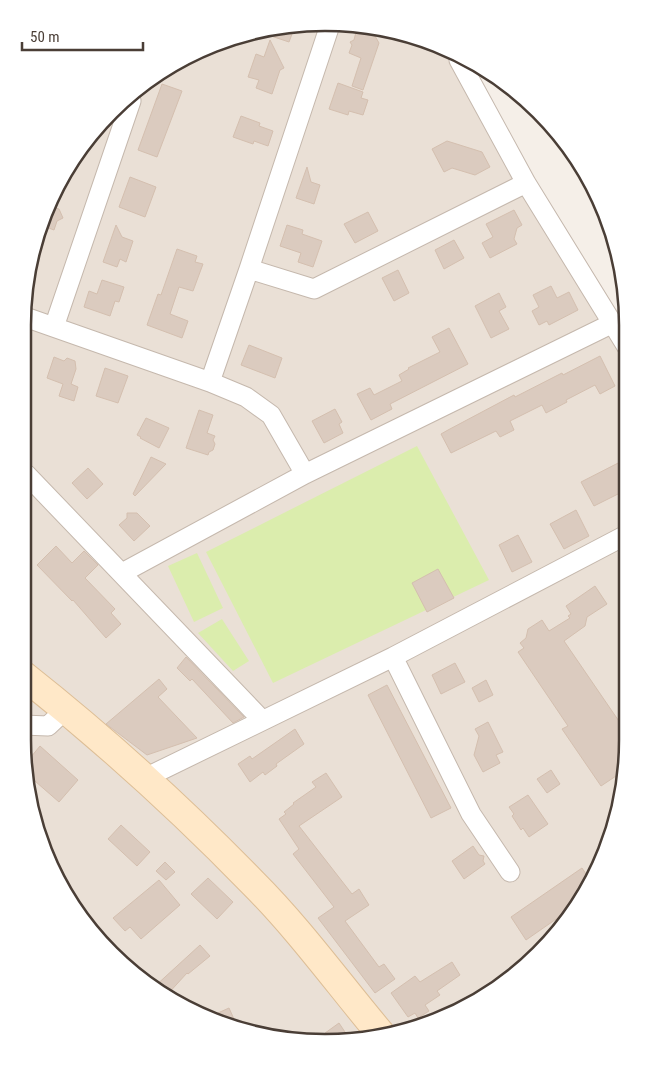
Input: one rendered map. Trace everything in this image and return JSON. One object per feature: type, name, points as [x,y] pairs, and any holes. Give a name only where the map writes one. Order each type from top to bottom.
[{"type":"main road","points":[[31,681],[66,709],[145,778],[254,883],[288,920],[376,1029]]},
{"type":"street","points":[[210,382],[328,31]]},
{"type":"street","points":[[462,66],[526,183],[619,333]]},
{"type":"street","points":[[54,327],[130,105]]},
{"type":"street","points":[[249,269],[314,289],[526,183]]},
{"type":"street","points":[[31,319],[210,382],[246,397],[272,415],[305,474]]},
{"type":"street","points":[[122,573],[305,474],[613,323]]},
{"type":"street","points":[[31,479],[262,720]]},
{"type":"street","points":[[145,778],[393,657],[619,540]]},
{"type":"street","points":[[393,657],[471,814],[510,872]]},
{"type":"street","points":[[31,725],[48,726],[66,709]]},
{"type":"shaded area","points":[[306,32],[344,32],[401,41],[437,54],[475,73],[536,181],[618,313],[619,740],[613,797],[603,834],[579,887],[546,934],[504,973],[455,1003],[401,1024],[344,1033],[325,1034],[287,1031],[249,1024],[231,1018],[178,994],[146,973],[117,948],[92,919],[71,887],[54,852],[41,816],[34,778],[31,740],[31,325],[37,268],[47,231],[71,178],[92,146],[117,117],[146,92],[195,62],[231,47],[268,37]]},
{"type":"green space","points":[[417,446],[489,580],[273,683],[206,552]]},
{"type":"green space","points":[[197,553],[223,608],[194,622],[168,566]]},
{"type":"green space","points":[[222,619],[249,661],[233,671],[198,633]]},
{"type":"building","points":[[292,33],[289,42],[272,36]]},
{"type":"building","points":[[356,33],[363,34],[375,36],[379,43],[363,90],[352,86],[361,58],[349,53],[352,45],[350,42],[354,40]]},
{"type":"building","points":[[270,40],[284,68],[280,70],[272,94],[256,88],[259,80],[248,77],[256,54],[264,57]]},
{"type":"building","points":[[338,83],[363,92],[361,98],[368,100],[363,115],[349,111],[348,115],[329,109]]},
{"type":"building","points":[[162,84],[182,91],[157,157],[138,150]]},
{"type":"building","points":[[241,116],[260,123],[259,126],[273,131],[268,146],[254,141],[253,144],[233,137]]},
{"type":"building","points":[[447,141],[482,152],[490,167],[475,175],[452,168],[444,172],[432,149]]},
{"type":"building","points":[[307,167],[311,182],[320,185],[314,204],[296,198]]},
{"type":"building","points":[[130,177],[156,187],[145,217],[119,207]]},
{"type":"building","points":[[56,208],[59,209],[63,218],[57,221],[54,230],[48,228]]},
{"type":"building","points":[[514,210],[522,225],[517,228],[514,239],[517,244],[490,258],[482,243],[493,237],[486,224]]},
{"type":"building","points":[[368,212],[378,231],[355,243],[344,224]]},
{"type":"building","points":[[116,225],[122,237],[133,241],[126,262],[120,259],[117,267],[103,262]]},
{"type":"building","points":[[287,225],[303,230],[302,234],[322,241],[313,267],[298,262],[301,253],[280,246]]},
{"type":"building","points":[[454,240],[464,258],[444,269],[435,250]]},
{"type":"building","points":[[177,249],[197,256],[195,262],[203,264],[193,291],[179,287],[170,314],[188,321],[182,338],[147,325],[158,294],[161,295]]},
{"type":"building","points":[[398,270],[409,293],[394,301],[382,278]]},
{"type":"building","points":[[102,280],[124,287],[119,302],[115,301],[110,316],[84,307],[89,291],[97,294]]},
{"type":"building","points":[[551,286],[557,298],[569,292],[578,310],[549,325],[547,321],[539,325],[532,311],[539,307],[533,295]]},
{"type":"building","points":[[499,293],[506,307],[499,311],[509,329],[491,338],[475,306]]},
{"type":"building","points":[[449,328],[468,364],[390,404],[392,409],[371,420],[357,394],[370,388],[374,395],[402,381],[399,375],[408,368],[440,352],[432,337]]},
{"type":"building","points":[[249,345],[282,358],[275,378],[241,365]]},
{"type":"building","points":[[600,356],[615,386],[600,394],[595,385],[546,413],[542,405],[510,421],[514,430],[500,437],[496,431],[451,453],[441,434],[514,395],[515,397]]},
{"type":"building","points":[[54,357],[64,361],[67,358],[75,361],[76,369],[71,384],[78,387],[74,401],[59,396],[63,384],[47,378]]},
{"type":"building","points":[[105,368],[128,376],[118,403],[96,396]]},
{"type":"building","points":[[335,409],[342,422],[339,424],[343,433],[324,443],[312,421]]},
{"type":"building","points":[[199,410],[213,415],[207,433],[215,436],[213,440],[215,444],[213,450],[208,455],[186,448]]},
{"type":"building","points":[[146,418],[169,428],[159,448],[137,435]]},
{"type":"building","points":[[151,457],[166,464],[135,496],[133,494]]},
{"type":"building","points":[[619,463],[619,494],[594,506],[581,482]]},
{"type":"building","points":[[88,468],[103,484],[87,499],[72,483]]},
{"type":"building","points":[[576,510],[589,536],[564,549],[550,524]]},
{"type":"building","points":[[127,513],[137,513],[150,526],[134,541],[119,525],[127,518]]},
{"type":"building","points":[[518,535],[532,562],[512,572],[499,545]]},
{"type":"building","points":[[56,546],[72,563],[84,551],[98,565],[85,578],[115,609],[111,613],[121,624],[106,638],[73,600],[37,565]]},
{"type":"building","points":[[438,569],[454,598],[427,612],[412,583]]},
{"type":"building","points":[[595,586],[607,604],[587,617],[585,626],[564,641],[619,721],[616,776],[601,786],[562,729],[568,726],[518,652],[524,648],[520,643],[526,638],[528,629],[542,620],[549,631],[570,618],[568,616],[571,614],[566,606]]},
{"type":"building","points":[[186,657],[244,717],[233,723],[192,679],[190,681],[177,668]]},
{"type":"building","points":[[455,663],[465,682],[441,694],[432,675]]},
{"type":"building","points":[[159,679],[167,689],[158,697],[197,738],[147,755],[106,724]]},
{"type":"building","points":[[486,680],[493,695],[479,702],[472,688]]},
{"type":"building","points":[[387,685],[451,808],[431,818],[368,695]]},
{"type":"building","points":[[488,722],[503,752],[496,755],[500,763],[483,772],[474,755],[479,736],[475,729]]},
{"type":"building","points":[[295,729],[304,744],[276,764],[277,766],[265,775],[263,772],[250,782],[238,764],[250,756],[252,759]]},
{"type":"building","points":[[40,746],[78,780],[59,802],[34,781],[32,756]]},
{"type":"building","points":[[551,770],[560,784],[547,793],[537,779]]},
{"type":"building","points":[[326,773],[342,797],[299,826],[352,894],[359,889],[369,905],[345,921],[379,967],[384,964],[395,979],[375,993],[318,918],[334,907],[293,854],[299,849],[279,819],[286,814],[284,812],[293,803],[316,787],[312,782]]},
{"type":"building","points":[[528,795],[548,824],[529,837],[523,828],[521,830],[512,816],[514,814],[509,807]]},
{"type":"building","points":[[121,825],[150,852],[137,866],[108,839]]},
{"type":"building","points":[[473,846],[479,855],[484,856],[483,861],[485,864],[464,879],[452,861]]},
{"type":"building","points":[[165,862],[175,872],[166,880],[156,871]]},
{"type":"building","points":[[582,868],[586,874],[560,917],[526,940],[511,917]]},
{"type":"building","points":[[208,878],[233,902],[217,919],[191,894]]},
{"type":"building","points":[[159,880],[180,905],[141,939],[130,927],[125,931],[113,918]]},
{"type":"building","points":[[200,945],[210,956],[187,973],[172,990],[159,982]]},
{"type":"building","points":[[452,962],[460,975],[437,991],[440,995],[425,1005],[429,1011],[418,1018],[415,1013],[408,1017],[391,993],[415,976],[420,982]]},
{"type":"building","points":[[229,1008],[234,1019],[231,1018],[218,1013]]},
{"type":"building","points":[[339,1023],[346,1033],[325,1034]]}]
